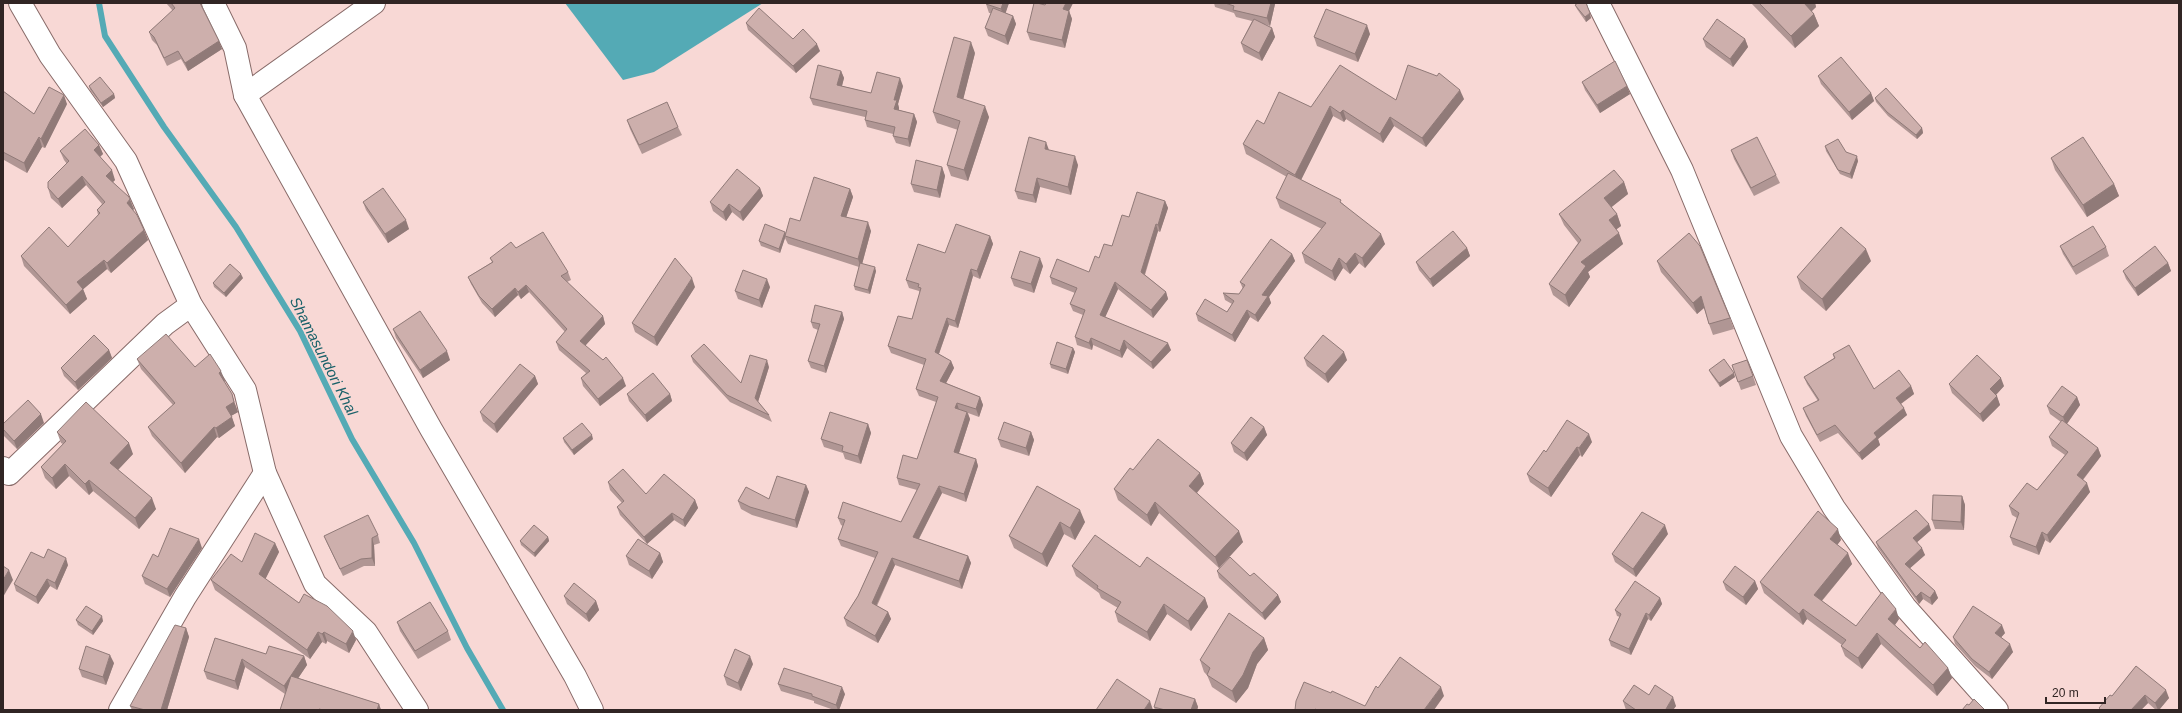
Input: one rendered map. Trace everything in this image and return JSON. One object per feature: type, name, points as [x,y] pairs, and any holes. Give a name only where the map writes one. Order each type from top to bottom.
[{"type":"street","points":[[20,3],[50,55],[126,161],[191,305],[245,390],[265,472],[315,584],[366,632],[417,710]]},
{"type":"street","points":[[213,3],[235,48],[245,96],[428,422],[575,676],[592,710]]},
{"type":"street","points":[[245,96],[374,3]]},
{"type":"street","points":[[1598,3],[1682,170],[1792,436],[1834,508],[1905,607],[1997,710]]},
{"type":"street","points":[[3,468],[9,474],[165,324],[191,305]]},
{"type":"street","points":[[120,710],[186,597],[265,472]]},
{"type":"water","points":[[565,3],[763,3],[654,72],[623,80]]},
{"type":"building","points":[[171,3],[200,3],[219,41],[185,63],[178,51],[164,58],[154,37],[149,32],[175,8]]},
{"type":"building","points":[[986,3],[1003,3],[1001,9]]},
{"type":"building","points":[[1034,3],[1045,5],[1046,3],[1066,3],[1063,9],[1069,11],[1062,40],[1027,32]]},
{"type":"building","points":[[1225,3],[1271,3],[1267,18],[1233,10],[1234,6]]},
{"type":"building","points":[[1578,3],[1586,3],[1590,13],[1585,17],[1575,5]]},
{"type":"building","points":[[1759,3],[1804,3],[1814,14],[1791,36]]},
{"type":"building","points":[[759,8],[793,39],[803,29],[817,44],[793,66],[746,23]]},
{"type":"building","points":[[993,8],[1013,16],[1005,36],[985,28]]},
{"type":"building","points":[[1326,9],[1367,25],[1355,54],[1314,37]]},
{"type":"building","points":[[1254,19],[1272,28],[1259,53],[1241,43]]},
{"type":"building","points":[[1717,19],[1745,39],[1730,59],[1703,39]]},
{"type":"building","points":[[954,37],[971,42],[957,97],[985,106],[964,170],[947,165],[960,121],[933,112]]},
{"type":"building","points":[[1841,57],[1871,93],[1849,112],[1818,76]]},
{"type":"building","points":[[1615,61],[1627,86],[1597,105],[1582,82]]},
{"type":"building","points":[[818,65],[841,71],[837,85],[871,93],[877,72],[900,78],[894,100],[897,100],[894,109],[914,114],[908,139],[893,136],[895,127],[865,120],[867,111],[810,98]]},
{"type":"building","points":[[1340,65],[1396,100],[1408,65],[1437,76],[1439,73],[1460,90],[1422,138],[1390,117],[1380,134],[1343,110],[1340,113],[1330,106],[1295,175],[1243,144],[1257,120],[1264,124],[1279,92],[1311,107]]},
{"type":"building","points":[[100,77],[114,94],[101,103],[89,86]]},
{"type":"building","points":[[49,87],[64,95],[41,139],[39,137],[24,163],[3,152],[3,91],[34,114]]},
{"type":"building","points":[[1886,88],[1922,128],[1916,135],[1887,112],[1875,98]]},
{"type":"building","points":[[667,102],[678,127],[639,145],[627,120]]},
{"type":"building","points":[[85,129],[99,145],[94,150],[112,170],[106,176],[129,197],[130,199],[127,203],[137,215],[144,230],[107,263],[104,260],[77,282],[83,289],[66,305],[21,256],[49,227],[68,247],[100,213],[97,210],[105,202],[82,176],[58,199],[48,188],[48,182],[69,161],[60,151]]},
{"type":"building","points":[[1029,137],[1046,142],[1045,149],[1075,156],[1068,187],[1037,178],[1033,195],[1015,191]]},
{"type":"building","points":[[1757,137],[1776,175],[1751,188],[1731,150]]},
{"type":"building","points":[[2083,137],[2114,184],[2083,205],[2051,158]]},
{"type":"building","points":[[1838,139],[1846,152],[1857,156],[1850,174],[1838,170],[1825,146]]},
{"type":"building","points":[[916,160],[942,167],[937,190],[911,184]]},
{"type":"building","points":[[737,169],[760,188],[740,212],[729,204],[723,212],[710,202]]},
{"type":"building","points":[[1614,170],[1624,182],[1604,198],[1617,214],[1609,220],[1619,233],[1581,262],[1586,266],[1565,295],[1549,284],[1581,240],[1559,214]]},
{"type":"building","points":[[1288,173],[1341,200],[1340,202],[1381,234],[1362,258],[1355,253],[1346,264],[1339,258],[1332,271],[1302,253],[1326,223],[1276,198]]},
{"type":"building","points":[[814,177],[850,189],[841,216],[868,222],[858,259],[785,236],[790,218],[800,221]]},
{"type":"building","points":[[383,188],[406,220],[385,234],[363,202]]},
{"type":"building","points":[[1137,192],[1165,201],[1141,272],[1166,292],[1151,310],[1115,282],[1100,315],[1168,343],[1151,362],[1124,340],[1120,351],[1091,338],[1089,343],[1075,337],[1085,310],[1070,304],[1077,288],[1050,277],[1057,259],[1089,272],[1095,256],[1099,258],[1104,244],[1112,246],[1122,215],[1129,217]]},
{"type":"building","points":[[765,224],[785,232],[779,249],[759,241]]},
{"type":"building","points":[[956,224],[990,236],[977,271],[971,269],[955,321],[947,318],[935,352],[951,361],[940,381],[980,397],[976,409],[957,403],[955,408],[967,412],[954,452],[976,459],[964,494],[939,486],[913,537],[968,556],[959,581],[892,558],[872,603],[888,612],[875,636],[844,618],[858,596],[878,552],[838,539],[845,520],[838,518],[843,502],[901,522],[920,484],[897,478],[903,455],[917,459],[938,397],[916,389],[926,359],[888,346],[898,316],[912,319],[921,288],[918,287],[919,284],[906,280],[918,244],[945,253]]},
{"type":"building","points":[[2093,226],[2106,247],[2073,267],[2060,246]]},
{"type":"building","points":[[1841,227],[1866,249],[1822,299],[1797,277]]},
{"type":"building","points":[[1453,231],[1467,248],[1430,279],[1416,262]]},
{"type":"building","points":[[543,232],[568,272],[561,276],[603,316],[580,341],[603,360],[606,357],[623,378],[598,399],[581,378],[590,371],[556,342],[567,329],[526,285],[518,292],[515,288],[492,309],[479,296],[468,277],[493,262],[490,258],[511,242],[516,248]]},
{"type":"building","points":[[1689,233],[1700,246],[1730,318],[1709,324],[1701,296],[1693,303],[1657,261]]},
{"type":"building","points":[[1271,239],[1292,254],[1262,295],[1268,296],[1255,315],[1247,310],[1232,335],[1196,314],[1205,299],[1227,312],[1234,301],[1223,293],[1239,294],[1245,285],[1240,282]]},
{"type":"building","points":[[2155,246],[2168,263],[2135,288],[2123,271]]},
{"type":"building","points":[[1020,251],[1040,258],[1031,284],[1011,278]]},
{"type":"building","points":[[675,258],[692,278],[654,337],[632,323]]},
{"type":"building","points":[[860,263],[875,267],[868,290],[854,286]]},
{"type":"building","points":[[230,264],[241,274],[224,293],[213,283]]},
{"type":"building","points":[[743,270],[767,279],[759,300],[735,291]]},
{"type":"building","points":[[815,305],[842,312],[824,366],[808,361],[820,324],[811,322]]},
{"type":"building","points":[[420,311],[447,351],[420,370],[393,329]]},
{"type":"building","points":[[166,334],[195,367],[210,354],[221,371],[219,373],[232,394],[234,402],[226,407],[232,417],[216,428],[214,427],[181,463],[148,427],[175,403],[137,359]]},
{"type":"building","points":[[94,335],[109,350],[75,382],[61,368]]},
{"type":"building","points":[[1323,335],[1344,352],[1325,374],[1304,358]]},
{"type":"building","points":[[1057,342],[1073,348],[1066,369],[1050,364]]},
{"type":"building","points":[[704,344],[741,383],[750,355],[767,360],[755,398],[769,415],[727,395],[691,356]]},
{"type":"building","points":[[1849,345],[1874,389],[1899,370],[1911,386],[1896,398],[1904,408],[1874,433],[1877,437],[1859,453],[1835,425],[1817,435],[1803,408],[1819,400],[1804,377],[1835,358],[1833,354]]},
{"type":"building","points":[[1977,355],[2001,378],[1990,389],[1997,396],[1980,414],[1949,384]]},
{"type":"building","points":[[1724,359],[1734,373],[1719,383],[1709,370]]},
{"type":"building","points":[[1747,360],[1753,376],[1738,382],[1732,365]]},
{"type":"building","points":[[520,364],[535,376],[494,424],[480,412]]},
{"type":"building","points":[[653,373],[670,394],[645,415],[627,394]]},
{"type":"building","points":[[2062,386],[2077,397],[2063,417],[2047,406]]},
{"type":"building","points":[[28,400],[41,414],[14,441],[3,429],[3,424]]},
{"type":"building","points":[[86,402],[129,443],[110,463],[152,498],[135,518],[89,480],[85,484],[65,464],[52,478],[41,467],[66,441],[57,432]]},
{"type":"building","points":[[830,412],[868,424],[858,456],[842,451],[843,446],[821,439]]},
{"type":"building","points":[[1251,417],[1264,427],[1244,453],[1231,443]]},
{"type":"building","points":[[1567,420],[1589,434],[1579,448],[1577,447],[1548,488],[1527,474],[1544,450],[1546,452]]},
{"type":"building","points":[[2062,420],[2098,448],[2077,475],[2087,483],[2047,535],[2042,532],[2036,547],[2010,537],[2019,513],[2009,506],[2027,483],[2037,490],[2068,452],[2049,437]]},
{"type":"building","points":[[1004,422],[1031,432],[1026,448],[998,439]]},
{"type":"building","points":[[582,423],[592,435],[572,450],[563,438]]},
{"type":"building","points":[[1158,439],[1200,473],[1189,486],[1239,531],[1215,557],[1155,502],[1147,515],[1114,489],[1130,468],[1133,470]]},
{"type":"building","points":[[623,469],[646,494],[664,474],[695,500],[683,520],[672,513],[644,537],[617,507],[624,501],[608,482]]},
{"type":"building","points":[[777,476],[806,485],[795,520],[750,507],[738,501],[746,487],[769,499]]},
{"type":"building","points":[[1037,486],[1080,510],[1070,528],[1060,522],[1042,554],[1009,536]]},
{"type":"building","points":[[1933,495],[1962,496],[1961,522],[1932,520]]},
{"type":"building","points":[[1916,510],[1929,524],[1913,538],[1922,548],[1905,564],[1935,591],[1930,598],[1921,592],[1916,597],[1876,542]]},
{"type":"building","points":[[1818,511],[1838,529],[1830,539],[1848,553],[1814,595],[1856,626],[1882,592],[1896,609],[1888,619],[1920,648],[1925,642],[1948,668],[1933,685],[1877,633],[1858,658],[1841,646],[1846,640],[1803,609],[1799,614],[1760,582]]},
{"type":"building","points":[[1642,512],[1665,525],[1633,569],[1612,554]]},
{"type":"building","points":[[368,515],[378,535],[372,538],[372,558],[361,559],[340,569],[324,536]]},
{"type":"building","points":[[534,525],[548,537],[534,553],[520,541]]},
{"type":"building","points":[[170,528],[199,539],[167,589],[142,576],[153,554],[158,557]]},
{"type":"building","points":[[255,533],[275,543],[259,574],[299,603],[304,594],[327,606],[353,631],[346,644],[324,632],[322,634],[318,632],[307,650],[211,580],[231,554],[242,562]]},
{"type":"building","points":[[1095,535],[1140,567],[1147,557],[1205,598],[1188,621],[1164,604],[1147,632],[1115,612],[1121,602],[1097,588],[1098,586],[1072,566]]},
{"type":"building","points":[[638,539],[660,553],[649,571],[626,556]]},
{"type":"building","points":[[48,549],[66,558],[55,583],[47,579],[36,597],[14,584],[31,552],[44,558]]},
{"type":"building","points":[[1230,557],[1250,576],[1254,573],[1278,595],[1262,613],[1217,571]]},
{"type":"building","points":[[3,566],[9,570],[3,580]]},
{"type":"building","points":[[1735,566],[1755,581],[1743,597],[1723,582]]},
{"type":"building","points":[[1635,581],[1660,598],[1649,615],[1646,613],[1629,649],[1609,640],[1621,614],[1615,610]]},
{"type":"building","points":[[574,583],[596,601],[586,614],[564,596]]},
{"type":"building","points":[[430,602],[448,631],[415,651],[397,622]]},
{"type":"building","points":[[86,606],[102,616],[92,631],[76,620]]},
{"type":"building","points":[[1973,606],[2002,625],[1995,633],[2010,644],[1989,672],[1972,659],[1953,637]]},
{"type":"building","points":[[1229,613],[1264,638],[1253,652],[1243,675],[1232,691],[1207,675],[1210,668],[1200,660]]},
{"type":"building","points":[[175,625],[186,628],[161,710],[145,710],[130,706]]},
{"type":"building","points":[[215,638],[266,654],[269,646],[304,656],[284,686],[242,659],[235,681],[204,671]]},
{"type":"building","points":[[86,646],[110,655],[103,677],[79,669]]},
{"type":"building","points":[[735,649],[750,656],[738,683],[724,676]]},
{"type":"building","points":[[1400,657],[1441,687],[1424,710],[1295,710],[1296,701],[1304,682],[1331,693],[1332,691],[1365,706],[1376,686],[1378,688]]},
{"type":"building","points":[[2136,666],[2166,690],[2155,703],[2145,695],[2131,710],[2101,710],[2099,708],[2110,695],[2112,696]]},
{"type":"building","points":[[784,668],[842,687],[836,705],[812,696],[812,694],[778,684]]},
{"type":"building","points":[[291,676],[379,704],[377,710],[280,710]]},
{"type":"building","points":[[1117,679],[1150,701],[1144,710],[1096,710]]},
{"type":"building","points":[[1634,685],[1649,695],[1655,685],[1673,697],[1666,709],[1667,710],[1636,710],[1623,701]]},
{"type":"building","points":[[1160,688],[1195,699],[1191,710],[1165,710],[1154,707]]},
{"type":"building","points":[[1974,699],[1985,710],[1962,710],[1967,704],[1969,705]]},
{"type":"waterway","name":"Shamasundori Khal","points":[[99,3],[105,36],[164,127],[236,227],[300,331],[352,439],[414,543],[467,648],[503,710]]}]
